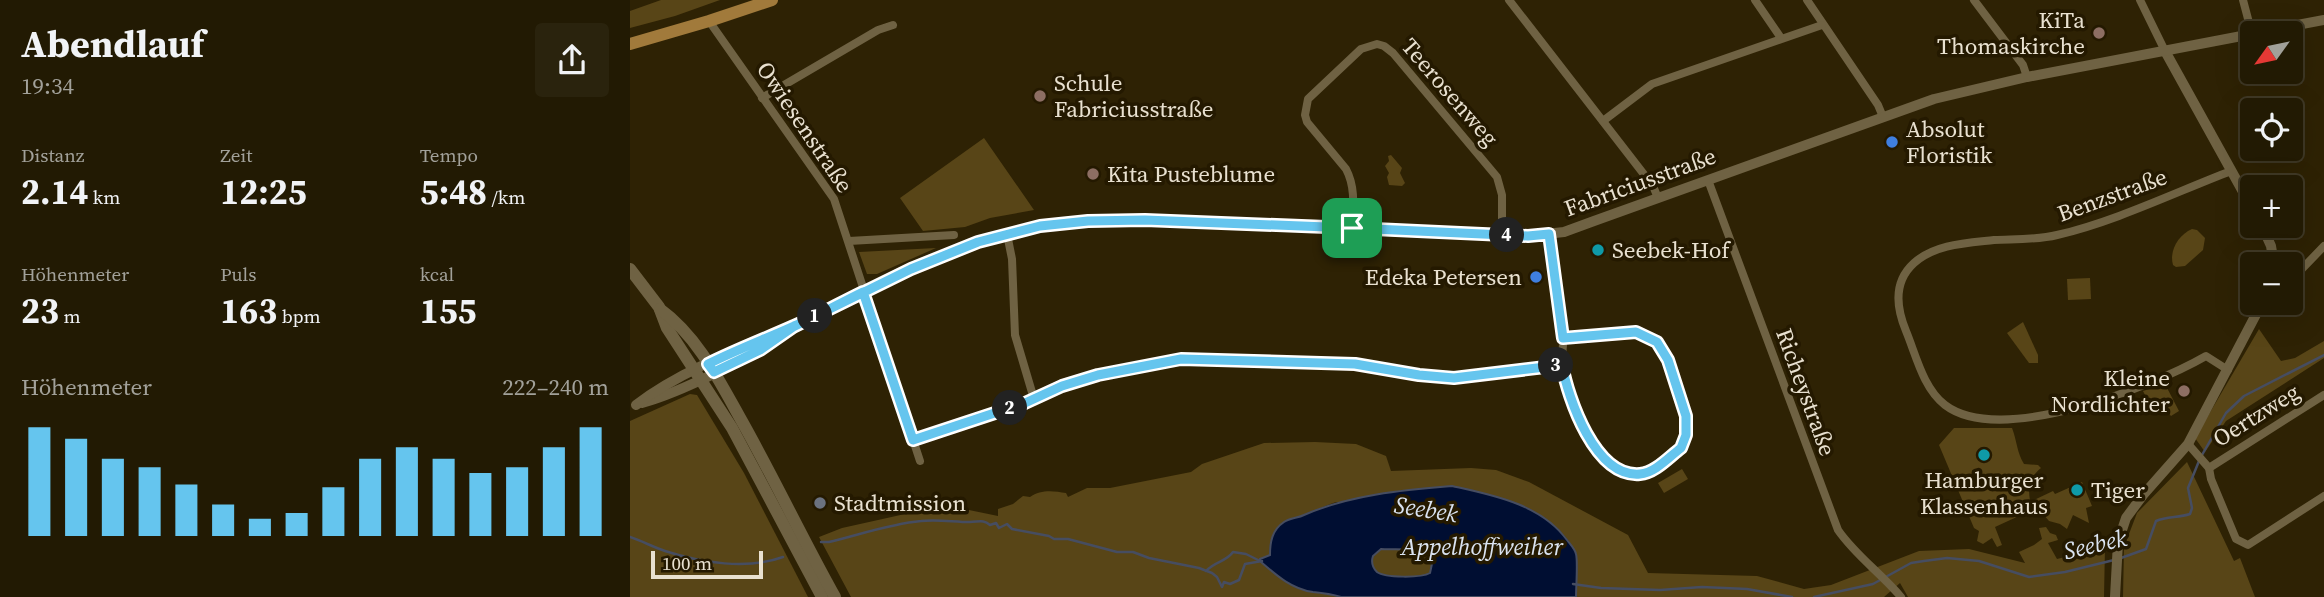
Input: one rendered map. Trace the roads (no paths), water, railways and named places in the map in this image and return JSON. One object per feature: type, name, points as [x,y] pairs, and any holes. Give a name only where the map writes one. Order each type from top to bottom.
[{"type":"main road","points":[[630,44],[772,0]]},
{"type":"main road","points":[[630,269],[659,307],[678,322],[711,368],[765,463],[822,597]]},
{"type":"main road","points":[[659,307],[667,328],[737,436],[803,549],[835,597]]},
{"type":"street","points":[[1509,0],[1653,186],[1658,198]]},
{"type":"street","points":[[1755,0],[1781,38]]},
{"type":"street","points":[[1807,0],[1878,105],[1883,117]]},
{"type":"street","points":[[1974,0],[2023,65],[2027,77]]},
{"type":"street","points":[[2140,0],[2240,187]]},
{"type":"street","points":[[2243,0],[2249,21]]},
{"type":"street","name":"Fabriciusstraße","points":[[2303,24],[2324,20]]},
{"type":"street","name":"Owiesenstraße","points":[[709,21],[834,199],[920,461]]},
{"type":"street","points":[[762,98],[878,30],[893,25]]},
{"type":"street","points":[[1603,121],[1652,84],[1822,25]]},
{"type":"street","name":"Fabriciusstraße","points":[[633,406],[651,393],[760,350],[793,327],[945,254],[1007,234],[1051,224],[1096,220],[1502,235],[1564,232],[1948,95],[2027,77],[2240,37]]},
{"type":"street","name":"Teerosenweg","points":[[1352,228],[1351,178],[1307,121],[1305,107],[1311,94],[1361,49],[1377,44],[1393,53],[1497,177],[1502,195],[1502,235]]},
{"type":"street","name":"Benzstraße","points":[[2228,370],[2206,356],[2175,373],[2091,404],[2015,419],[1963,415],[1945,405],[1928,386],[1900,318],[1897,303],[1899,284],[1908,270],[1921,258],[1955,244],[2053,236],[2083,229],[2231,171]]},
{"type":"street","name":"Richeystraße","points":[[1708,180],[1838,530],[1854,551],[1901,597]]},
{"type":"street","points":[[1007,234],[1012,258],[1015,335],[1034,399]]},
{"type":"street","points":[[1549,234],[1563,338],[1562,365],[1569,397],[1584,429],[1615,467],[1630,474],[1646,473],[1681,448],[1685,442],[1686,416],[1668,360],[1657,342],[1636,332],[1563,338]]},
{"type":"street","points":[[849,241],[954,235]]},
{"type":"street","points":[[2303,268],[2324,246]]},
{"type":"street","points":[[2115,597],[2117,547],[2130,510],[2189,444],[2256,315]]},
{"type":"street","points":[[913,440],[1098,375],[1181,359],[1355,364],[1454,378],[1562,365]]},
{"type":"street","name":"Oertzweg","points":[[2204,461],[2324,395]]},
{"type":"street","points":[[2189,444],[2204,461],[2236,539],[2248,545],[2324,496]]},
{"type":"water","name":"Appelhoffweiher","points":[[1452,486],[1530,509],[1556,528],[1575,552],[1576,597],[1341,597],[1298,588],[1260,561],[1270,555],[1274,533],[1286,521],[1358,498]],"holes":[[[1381,549],[1422,552],[1433,559],[1430,573],[1403,577],[1381,574],[1372,564],[1373,556]]]},
{"type":"waterway","name":"Seebek","points":[[2202,455],[2226,413],[2244,396],[2324,355]]},
{"type":"waterway","name":"Seebek","points":[[2121,558],[2146,549],[2156,521],[2190,514],[2192,508],[2188,488],[2199,461]]},
{"type":"waterway","name":"Seebek","points":[[821,542],[909,522],[983,521],[990,525],[996,523],[999,528],[1007,524],[1012,529],[1054,539],[1068,539],[1117,552],[1133,552],[1199,568],[1217,577],[1222,587],[1224,582],[1230,584],[1239,580],[1245,564],[1262,561]]},
{"type":"waterway","name":"Seebek","points":[[630,537],[665,551],[709,562],[755,563],[783,557]]},
{"type":"waterway","name":"Seebek","points":[[1206,571],[1233,552],[1246,554],[1260,561]]},
{"type":"waterway","name":"Seebek","points":[[1814,597],[1873,584],[1911,563],[1947,558],[1979,561],[2029,577],[2065,572],[2114,560]]},
{"type":"waterway","name":"Seebek","points":[[1573,584],[1660,590],[1702,587],[1747,589],[1792,597]]},
{"type":"place","name":"KiTa Thomaskirche","points":[[2099,33]]},
{"type":"place","name":"Schule Fabriciusstraße","points":[[1040,96]]},
{"type":"place","name":"Absolut Floristik","points":[[1892,142]]},
{"type":"place","name":"Kita Pusteblume","points":[[1093,174]]},
{"type":"place","name":"Seebek-Hof","points":[[1598,250]]},
{"type":"place","name":"Edeka Petersen","points":[[1536,277]]},
{"type":"place","name":"Kleine Nordlichter","points":[[2184,391]]},
{"type":"place","name":"Hamburger Klassenhaus","points":[[1984,455]]},
{"type":"place","name":"Tiger","points":[[2077,490]]},
{"type":"place","name":"Stadtmission","points":[[820,503]]}]
